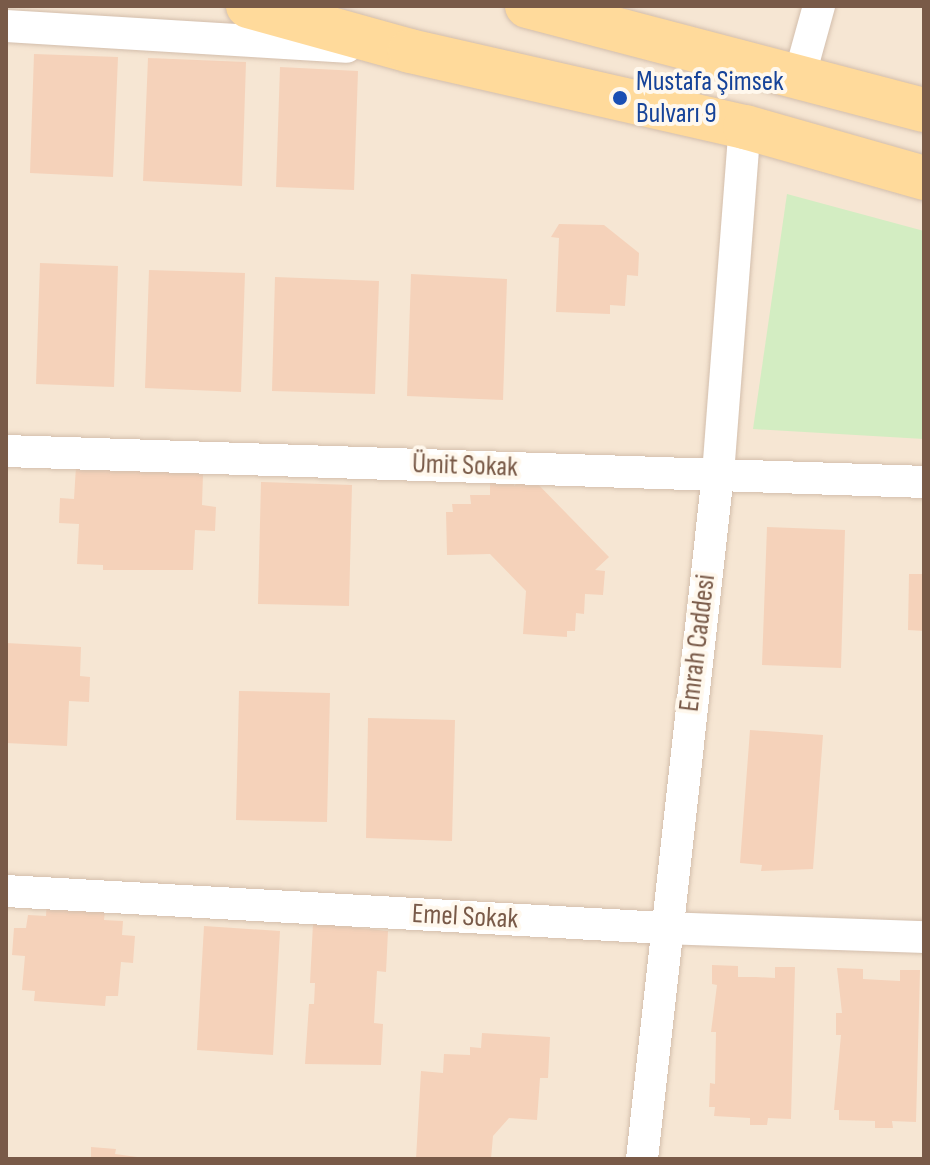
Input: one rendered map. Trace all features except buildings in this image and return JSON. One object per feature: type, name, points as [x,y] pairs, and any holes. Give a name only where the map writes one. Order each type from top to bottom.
[{"type":"main road","points":[[248,6],[410,51],[745,127],[924,178]]},
{"type":"main road","points":[[527,6],[924,110]]},
{"type":"street","points":[[799,78],[819,6]]},
{"type":"street","points":[[6,26],[410,51]]},
{"type":"street","name":"Emrah Caddesi","points":[[642,1159],[664,928],[718,474],[745,127]]},
{"type":"street","name":"Ümit Sokak","points":[[6,451],[924,482]]},
{"type":"street","name":"Emel Sokak","points":[[6,891],[664,928],[924,937]]},
{"type":"shaded area","points":[[6,6],[924,6],[924,1159],[6,1159]]},
{"type":"green space","points":[[787,194],[924,231],[924,439],[753,429]]},
{"type":"place","name":"Mustafa Şimsek Bulvarı 9","points":[[620,98]]}]
